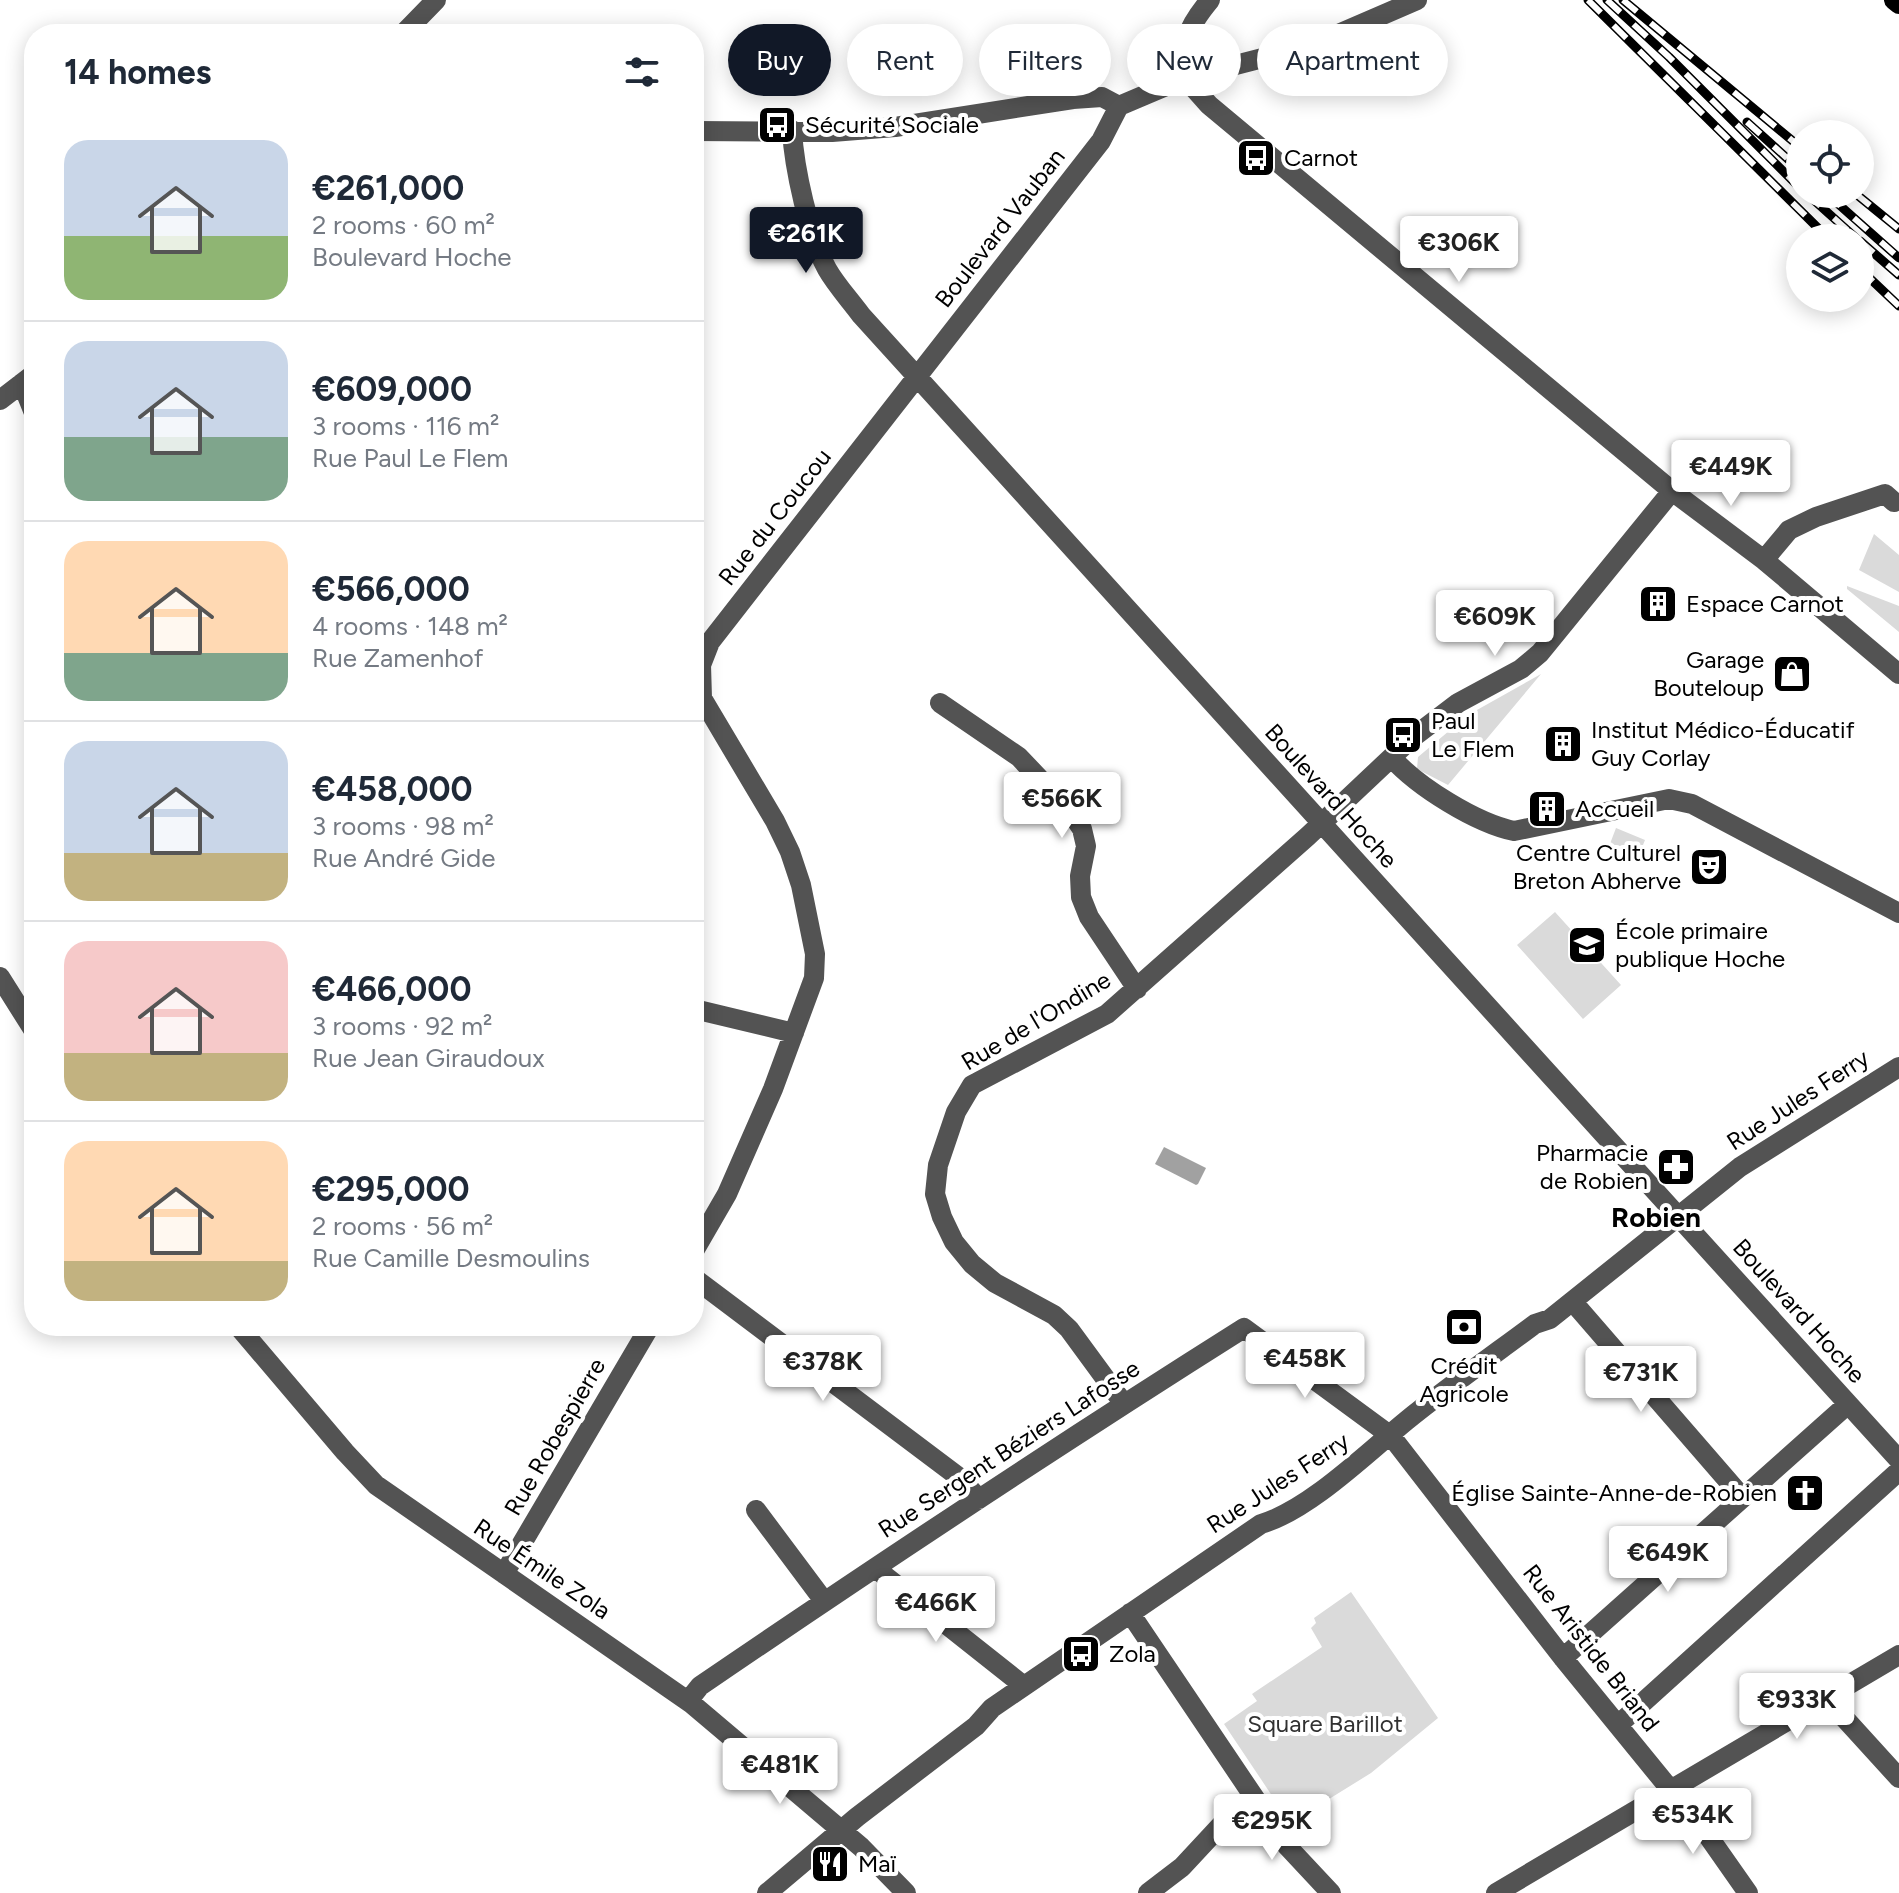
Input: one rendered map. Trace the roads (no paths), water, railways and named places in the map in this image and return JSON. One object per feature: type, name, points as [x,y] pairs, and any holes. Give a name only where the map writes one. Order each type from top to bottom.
[{"type":"main road","points":[[1894,0],[1899,4]]},
{"type":"street","points":[[413,24],[436,0]]},
{"type":"street","points":[[1191,24],[1210,0]]},
{"type":"street","points":[[1241,64],[1313,45],[1417,0]]},
{"type":"street","points":[[704,131],[832,132],[895,127],[1073,99],[1102,97],[1119,106],[1143,96]]},
{"type":"street","points":[[1201,96],[1672,491],[1764,560],[1899,674]]},
{"type":"street","name":"Boulevard Vauban","points":[[916,378],[1101,141],[1119,106]]},
{"type":"street","name":"Boulevard Hoche","points":[[792,130],[793,151],[804,196],[827,270],[861,315],[1899,1460]]},
{"type":"street","name":"Rue du Coucou","points":[[704,657],[710,642],[916,378]]},
{"type":"street","points":[[0,400],[24,381]]},
{"type":"street","name":"Rue de l'Ondine","points":[[1124,1404],[1069,1329],[1054,1315],[995,1283],[972,1264],[954,1242],[935,1194],[938,1165],[956,1112],[972,1085],[1107,1014],[1321,824],[1412,738],[1458,703],[1521,669],[1540,653],[1672,491]]},
{"type":"street","points":[[1764,560],[1789,530],[1816,517],[1885,494],[1894,502]]},
{"type":"street","points":[[704,701],[790,852],[801,885],[815,954],[814,978],[773,1089],[727,1194],[704,1234]]},
{"type":"street","points":[[940,703],[1019,757],[1070,811],[1082,829],[1086,846],[1080,876],[1081,897],[1089,917],[1137,989]]},
{"type":"street","points":[[1392,758],[1404,770],[1458,807],[1514,831],[1669,799],[1692,804],[1899,913]]},
{"type":"street","points":[[0,977],[24,1015]]},
{"type":"street","points":[[704,1011],[794,1033]]},
{"type":"street","name":"Rue Jules Ferry","points":[[767,1893],[840,1830],[976,1726],[992,1708],[1261,1524],[1281,1518],[1535,1324],[1550,1319],[1573,1302],[1740,1167],[1899,1067]]},
{"type":"street","points":[[704,1286],[960,1478],[979,1499]]},
{"type":"street","points":[[1573,1302],[1742,1497]]},
{"type":"street","name":"Rue Sergent Béziers Lafosse","points":[[688,1701],[700,1686],[824,1601],[1244,1328]]},
{"type":"street","name":"Rue Aristide Briand","points":[[1244,1328],[1391,1436],[1563,1658],[1672,1789],[1748,1893]]},
{"type":"street","name":"Rue Émile Zola","points":[[246,1336],[376,1485],[688,1701],[861,1847],[906,1893]]},
{"type":"street","name":"Rue Robespierre","points":[[504,1574],[644,1336]]},
{"type":"street","points":[[1563,1658],[1848,1404]]},
{"type":"street","points":[[1618,1725],[1899,1471]]},
{"type":"street","points":[[756,1510],[824,1601]]},
{"type":"street","points":[[875,1568],[1024,1686]]},
{"type":"street","points":[[1130,1613],[1287,1846],[1331,1893]]},
{"type":"street","points":[[1496,1893],[1899,1655]]},
{"type":"street","points":[[1829,1696],[1838,1711],[1899,1778]]},
{"type":"street","points":[[1148,1893],[1182,1867],[1235,1810],[1254,1798]]},
{"type":"railway","points":[[1588,0],[1814,224]]},
{"type":"railway","points":[[1607,0],[1786,174]]},
{"type":"railway","points":[[1623,0],[1786,135]]},
{"type":"railway","points":[[1747,122],[1786,157]]},
{"type":"railway","points":[[1823,208],[1840,224]]},
{"type":"railway","points":[[1843,208],[1899,258]]},
{"type":"railway","points":[[1873,208],[1899,229]]},
{"type":"railway","points":[[1874,253],[1899,275]]},
{"type":"railway","points":[[1874,282],[1899,306]]},
{"type":"place","name":"Sécurité Sociale","points":[[777,125]]},
{"type":"place","name":"Carnot","points":[[1256,158]]},
{"type":"place","name":"Espace Carnot","points":[[1658,604]]},
{"type":"place","name":"Garage Bouteloup","points":[[1792,674]]},
{"type":"place","name":"Paul Le Flem","points":[[1403,735]]},
{"type":"place","name":"Institut Médico-Éducatif Guy Corlay","points":[[1563,744]]},
{"type":"place","name":"Accueil","points":[[1547,809]]},
{"type":"place","name":"Centre Culturel Breton Abherve","points":[[1709,867]]},
{"type":"place","name":"École primaire publique Hoche","points":[[1587,945]]},
{"type":"place","name":"Pharmacie de Robien","points":[[1676,1167]]},
{"type":"place","name":"Crédit Agricole","points":[[1464,1327]]},
{"type":"place","name":"Église Sainte-Anne-de-Robien","points":[[1805,1493]]},
{"type":"place","name":"Zola","points":[[1081,1654]]},
{"type":"place","name":"Maï","points":[[830,1864]]},
{"type":"district","name":"Robien","points":[[1656,1217]]},
{"type":"park label","name":"Square Barillot","points":[[1325,1724]]}]
